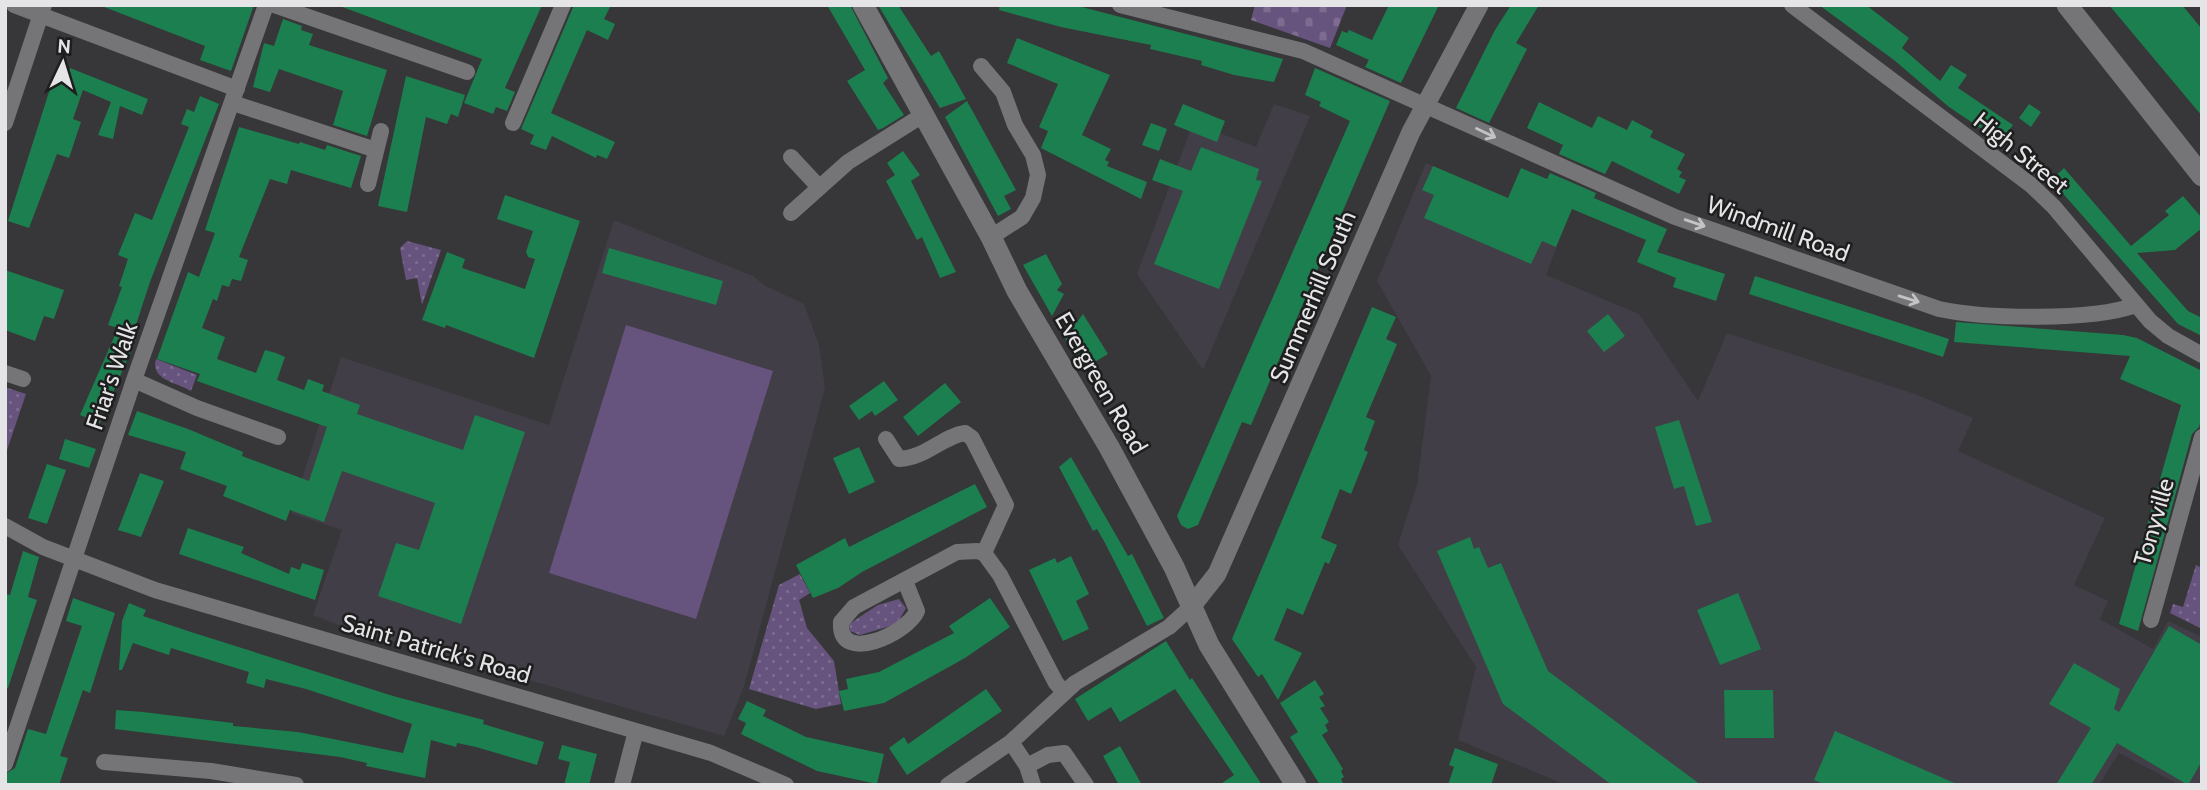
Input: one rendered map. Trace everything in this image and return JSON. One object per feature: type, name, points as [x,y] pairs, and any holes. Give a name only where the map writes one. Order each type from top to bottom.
[{"type":"main road","name":"Evergreen Road","points":[[863,5],[991,237],[1040,333],[1109,447],[1174,567],[1209,645],[1296,785]]},
{"type":"main road","points":[[2067,5],[2202,176]]},
{"type":"street","points":[[14,5],[42,11],[235,96],[376,150]]},
{"type":"street","name":"Friar's Walk","points":[[5,764],[134,380],[267,5]]},
{"type":"street","points":[[274,5],[467,72]]},
{"type":"street","points":[[513,123],[563,5]]},
{"type":"street","name":"Windmill Road","points":[[1120,5],[1183,13],[1303,51],[1611,191],[1675,217],[1939,309],[1961,314],[2073,314],[2121,310],[2136,305]]},
{"type":"street","name":"Summerhill South","points":[[1191,607],[1217,574],[1424,104],[1479,5]]},
{"type":"street","name":"High Street","points":[[1792,5],[2031,185],[2054,207],[2136,305],[2168,337],[2202,355]]},
{"type":"street","points":[[5,123],[42,11]]},
{"type":"street","points":[[981,66],[1003,92],[1016,127],[1033,155],[1038,175],[1033,198],[1022,217],[991,237]]},
{"type":"street","points":[[791,213],[818,186],[848,162],[923,115]]},
{"type":"street","points":[[368,184],[381,131]]},
{"type":"street","points":[[791,157],[818,186]]},
{"type":"street","points":[[5,373],[23,379]]},
{"type":"street","points":[[134,380],[197,408],[278,437]]},
{"type":"street","points":[[886,439],[899,458],[927,451],[957,434],[965,433],[972,438],[1006,505],[984,553]]},
{"type":"street","name":"Tonyville","points":[[2151,620],[2202,437]]},
{"type":"street","name":"Saint Patrick's Road","points":[[5,526],[73,559],[155,590],[726,758],[786,785]]},
{"type":"street","points":[[905,581],[917,611],[911,623],[884,637],[860,644],[848,642],[842,637],[841,622],[848,611],[957,552],[966,549],[984,553],[1000,575],[1051,674],[1065,692]]},
{"type":"street","points":[[948,785],[1012,742],[1065,692],[1107,663],[1169,627],[1191,607]]},
{"type":"street","points":[[622,785],[636,731]]},
{"type":"street","points":[[1012,742],[1027,766],[1033,785]]},
{"type":"street","points":[[1027,766],[1048,755],[1065,753],[1086,785]]},
{"type":"street","points":[[104,762],[211,771],[296,785]]},
{"type":"shaded area","points":[[1274,104],[1310,116],[1203,370],[1137,274],[1193,123],[1256,147]]},
{"type":"shaded area","points":[[1426,163],[1496,193],[1492,203],[1562,233],[1546,275],[1639,314],[1698,401],[1727,333],[1915,394],[1973,418],[1958,451],[2105,518],[2074,585],[2108,601],[2100,619],[2153,649],[2168,621],[2202,637],[2202,785],[2180,785],[2119,753],[2099,785],[1566,785],[1458,740],[1476,667],[1398,545],[1417,485],[1431,376],[1377,281]]},
{"type":"shaded area","points":[[614,220],[753,276],[764,285],[804,304],[819,345],[825,388],[744,686],[724,736],[344,627],[313,615],[342,530],[291,513],[341,357],[549,425]]},
{"type":"green space","points":[[1255,5],[1347,5],[1330,48],[1251,20]]},
{"type":"green space","points":[[407,241],[441,250],[422,305],[417,278],[406,280],[400,248]]},
{"type":"green space","points":[[626,325],[773,371],[696,619],[549,573]]},
{"type":"green space","points":[[156,359],[197,375],[191,391],[161,376],[155,366]]},
{"type":"green space","points":[[5,387],[26,394],[5,456]]},
{"type":"green space","points":[[2196,565],[2202,568],[2202,629],[2170,613],[2173,604],[2183,607]]},
{"type":"green space","points":[[800,574],[810,593],[799,600],[807,628],[834,661],[841,704],[816,709],[749,689],[779,585]]},
{"type":"green space","points":[[899,599],[906,608],[897,624],[860,635],[850,631],[849,624],[878,605]]},
{"type":"building","points":[[99,5],[254,5],[231,71],[200,60],[205,46]]},
{"type":"building","points":[[337,5],[542,5],[505,88],[515,92],[507,111],[496,107],[493,114],[464,103],[482,59]]},
{"type":"building","points":[[574,5],[611,5],[604,19],[615,24],[608,40],[587,30],[551,113],[615,142],[607,159],[597,155],[596,158],[552,136],[546,150],[530,144],[534,135],[521,129]]},
{"type":"building","points":[[827,5],[850,5],[888,78],[883,83],[904,115],[883,128],[878,130],[847,81],[865,70]]},
{"type":"building","points":[[878,5],[898,5],[931,56],[939,51],[966,99],[940,108]]},
{"type":"building","points":[[1000,5],[1074,5],[1283,59],[1274,82],[1234,75],[1201,65],[1202,61],[1150,49],[1151,45],[1061,27],[999,10]]},
{"type":"building","points":[[1389,5],[1439,5],[1401,83],[1365,67],[1369,60],[1336,45],[1342,31],[1347,33],[1349,30],[1372,40]]},
{"type":"building","points":[[1511,5],[1539,5],[1516,43],[1527,49],[1489,123],[1456,108],[1495,30]]},
{"type":"building","points":[[1819,5],[1866,5],[1909,38],[1902,48],[1940,81],[1951,65],[1967,75],[1958,88],[2013,125],[2001,142],[1949,107],[1894,60]]},
{"type":"building","points":[[2109,5],[2182,5],[2202,29],[2202,116]]},
{"type":"building","points":[[283,19],[302,26],[301,30],[313,34],[309,45],[387,70],[367,136],[333,125],[343,91],[279,69],[270,92],[253,87],[264,43],[274,46]]},
{"type":"building","points":[[1017,38],[1110,75],[1082,135],[1111,149],[1105,160],[1109,162],[1107,166],[1147,182],[1141,199],[1041,148],[1048,131],[1039,127],[1058,84],[1007,63]]},
{"type":"building","points":[[70,68],[148,99],[142,115],[120,106],[113,139],[98,135],[111,102],[83,90],[73,119],[81,122],[69,158],[57,154],[29,228],[8,221],[55,73],[66,77]]},
{"type":"building","points":[[1315,68],[1390,101],[1251,425],[1242,422],[1198,525],[1188,529],[1181,525],[1177,516],[1350,121],[1319,106],[1321,102],[1305,95]]},
{"type":"building","points":[[406,76],[465,95],[458,117],[451,114],[447,124],[426,117],[407,212],[378,206]]},
{"type":"building","points":[[200,96],[219,104],[150,282],[132,337],[136,339],[100,423],[80,415],[118,328],[108,325],[122,287],[119,286],[128,259],[118,255],[135,213],[152,220],[189,127],[181,124],[187,109],[194,112]]},
{"type":"building","points":[[967,101],[1016,190],[1004,196],[1011,209],[998,216],[945,117]]},
{"type":"building","points":[[1539,102],[1592,128],[1598,116],[1627,130],[1632,120],[1653,131],[1650,137],[1685,154],[1677,169],[1682,172],[1679,177],[1686,180],[1679,194],[1612,161],[1605,174],[1559,154],[1563,145],[1527,128]]},
{"type":"building","points":[[1183,104],[1225,121],[1217,142],[1174,125]]},
{"type":"building","points":[[2029,104],[2041,112],[2031,127],[2019,118]]},
{"type":"building","points":[[1151,123],[1167,129],[1159,151],[1142,145]]},
{"type":"building","points":[[239,127],[325,150],[327,145],[361,156],[351,188],[291,170],[287,184],[270,179],[239,257],[248,260],[241,281],[232,279],[229,287],[222,285],[217,301],[213,299],[202,328],[225,337],[217,359],[256,373],[265,350],[276,353],[285,357],[277,380],[304,390],[308,379],[324,385],[322,391],[360,405],[357,414],[463,450],[475,415],[525,432],[461,624],[378,596],[396,543],[419,550],[435,503],[342,471],[324,522],[290,510],[286,521],[223,496],[227,486],[180,469],[186,452],[128,435],[137,411],[188,429],[243,452],[242,456],[309,481],[327,427],[197,381],[200,374],[157,359],[188,272],[199,277],[215,233],[205,230]]},
{"type":"building","points":[[1201,147],[1259,169],[1256,180],[1262,181],[1219,289],[1154,264],[1183,191],[1152,180],[1160,159],[1191,171]]},
{"type":"building","points":[[903,151],[920,175],[911,181],[956,272],[940,278],[922,237],[917,240],[886,181],[895,175],[887,163]]},
{"type":"building","points":[[1433,166],[1508,198],[1521,168],[1547,179],[1550,173],[1596,193],[1594,198],[1667,229],[1657,252],[1725,274],[1716,301],[1673,287],[1676,278],[1637,262],[1646,240],[1572,209],[1556,247],[1542,241],[1531,264],[1424,218],[1434,195],[1422,190]]},
{"type":"building","points":[[2064,168],[2131,246],[2169,215],[2165,211],[2183,196],[2202,218],[2202,228],[2175,250],[2137,253],[2188,311],[2202,318],[2202,336],[2178,324],[2051,180]]},
{"type":"building","points":[[505,195],[580,221],[534,358],[446,325],[445,328],[422,320],[447,252],[465,259],[462,268],[525,289],[535,259],[528,257],[526,252],[533,231],[497,219]]},
{"type":"building","points":[[609,248],[723,281],[716,305],[602,273]]},
{"type":"building","points":[[1046,254],[1062,284],[1057,290],[1064,294],[1052,316],[1023,265]]},
{"type":"building","points":[[5,270],[64,290],[54,319],[44,316],[35,341],[5,330]]},
{"type":"building","points":[[1755,276],[1949,339],[1943,357],[1749,294]]},
{"type":"building","points":[[1372,307],[1396,317],[1386,339],[1397,344],[1366,417],[1375,421],[1364,450],[1368,452],[1351,494],[1340,489],[1321,538],[1337,545],[1329,564],[1325,562],[1303,615],[1287,608],[1274,640],[1302,653],[1278,700],[1262,674],[1258,677],[1232,639]]},
{"type":"building","points":[[1083,314],[1108,354],[1083,369],[1065,338]]},
{"type":"building","points":[[1608,314],[1625,336],[1604,352],[1587,331]]},
{"type":"building","points":[[1956,322],[2123,335],[2137,338],[2202,371],[2202,417],[2199,427],[2192,434],[2138,631],[2119,624],[2181,405],[2120,379],[2130,356],[1954,342]]},
{"type":"building","points":[[884,381],[898,400],[875,416],[872,411],[859,420],[849,406]]},
{"type":"building","points":[[945,383],[961,402],[918,436],[903,417]]},
{"type":"building","points":[[1679,420],[1712,522],[1696,526],[1684,486],[1674,489],[1655,427]]},
{"type":"building","points":[[65,439],[96,449],[89,468],[59,459]]},
{"type":"building","points":[[859,447],[875,482],[849,494],[833,458]]},
{"type":"building","points":[[1071,457],[1128,556],[1132,554],[1164,618],[1147,626],[1105,543],[1097,529],[1093,531],[1059,467]]},
{"type":"building","points":[[47,464],[66,470],[47,524],[28,518]]},
{"type":"building","points":[[140,473],[164,481],[141,537],[118,530]]},
{"type":"building","points":[[975,484],[987,507],[862,572],[838,588],[813,598],[796,565],[845,538],[849,547]]},
{"type":"building","points":[[188,528],[244,547],[241,553],[289,574],[291,567],[300,570],[302,563],[324,570],[315,600],[179,554]]},
{"type":"building","points":[[1470,537],[1474,549],[1479,547],[1488,568],[1501,563],[1548,671],[1701,785],[1612,785],[1503,704],[1437,551]]},
{"type":"building","points":[[23,551],[39,557],[28,597],[37,600],[8,688],[5,688],[5,594],[10,595]]},
{"type":"building","points":[[1071,556],[1089,594],[1076,601],[1089,629],[1063,641],[1029,570],[1055,558],[1057,563]]},
{"type":"building","points":[[1738,593],[1761,649],[1720,665],[1697,610]]},
{"type":"building","points":[[73,598],[115,613],[90,693],[83,690],[60,756],[68,758],[59,785],[5,785],[5,774],[15,768],[28,729],[46,734],[82,626],[66,621]]},
{"type":"building","points":[[990,598],[1010,627],[965,658],[884,703],[844,711],[839,691],[848,689],[846,679],[879,672],[954,633],[949,626]]},
{"type":"building","points":[[129,603],[146,610],[143,616],[393,696],[484,720],[483,724],[544,742],[537,765],[476,747],[457,743],[456,747],[431,740],[425,778],[366,766],[367,763],[340,757],[115,729],[116,710],[143,712],[233,723],[233,726],[298,732],[403,753],[412,724],[306,689],[266,679],[264,688],[246,683],[249,672],[171,648],[169,655],[133,643],[122,670],[119,670],[122,621]]},
{"type":"building","points":[[2169,626],[2202,645],[2202,761],[2188,785],[2117,743],[2091,785],[2056,785],[2091,728],[2049,704],[2074,663],[2120,689],[2114,709],[2119,712]]},
{"type":"building","points":[[1166,641],[1262,785],[1219,785],[1234,775],[1175,689],[1120,722],[1111,707],[1088,721],[1075,699]]},
{"type":"building","points":[[1315,680],[1324,694],[1319,697],[1325,706],[1320,708],[1329,722],[1325,725],[1328,731],[1322,735],[1343,769],[1341,771],[1344,777],[1341,779],[1344,785],[1320,785],[1290,737],[1298,732],[1280,703]]},
{"type":"building","points":[[986,689],[1002,711],[907,775],[889,748],[904,737],[908,744]]},
{"type":"building","points":[[1724,690],[1773,690],[1774,738],[1725,738]]},
{"type":"building","points":[[747,701],[766,710],[763,716],[806,737],[884,754],[877,784],[817,771],[741,734],[746,723],[738,719]]},
{"type":"building","points":[[1835,731],[1959,785],[1826,785],[1814,780]]},
{"type":"building","points":[[562,745],[597,754],[589,785],[564,785],[570,762],[558,759]]},
{"type":"building","points":[[1120,746],[1142,785],[1119,785],[1103,756]]},
{"type":"building","points":[[1455,748],[1498,764],[1491,785],[1448,785],[1454,767],[1449,765]]}]
